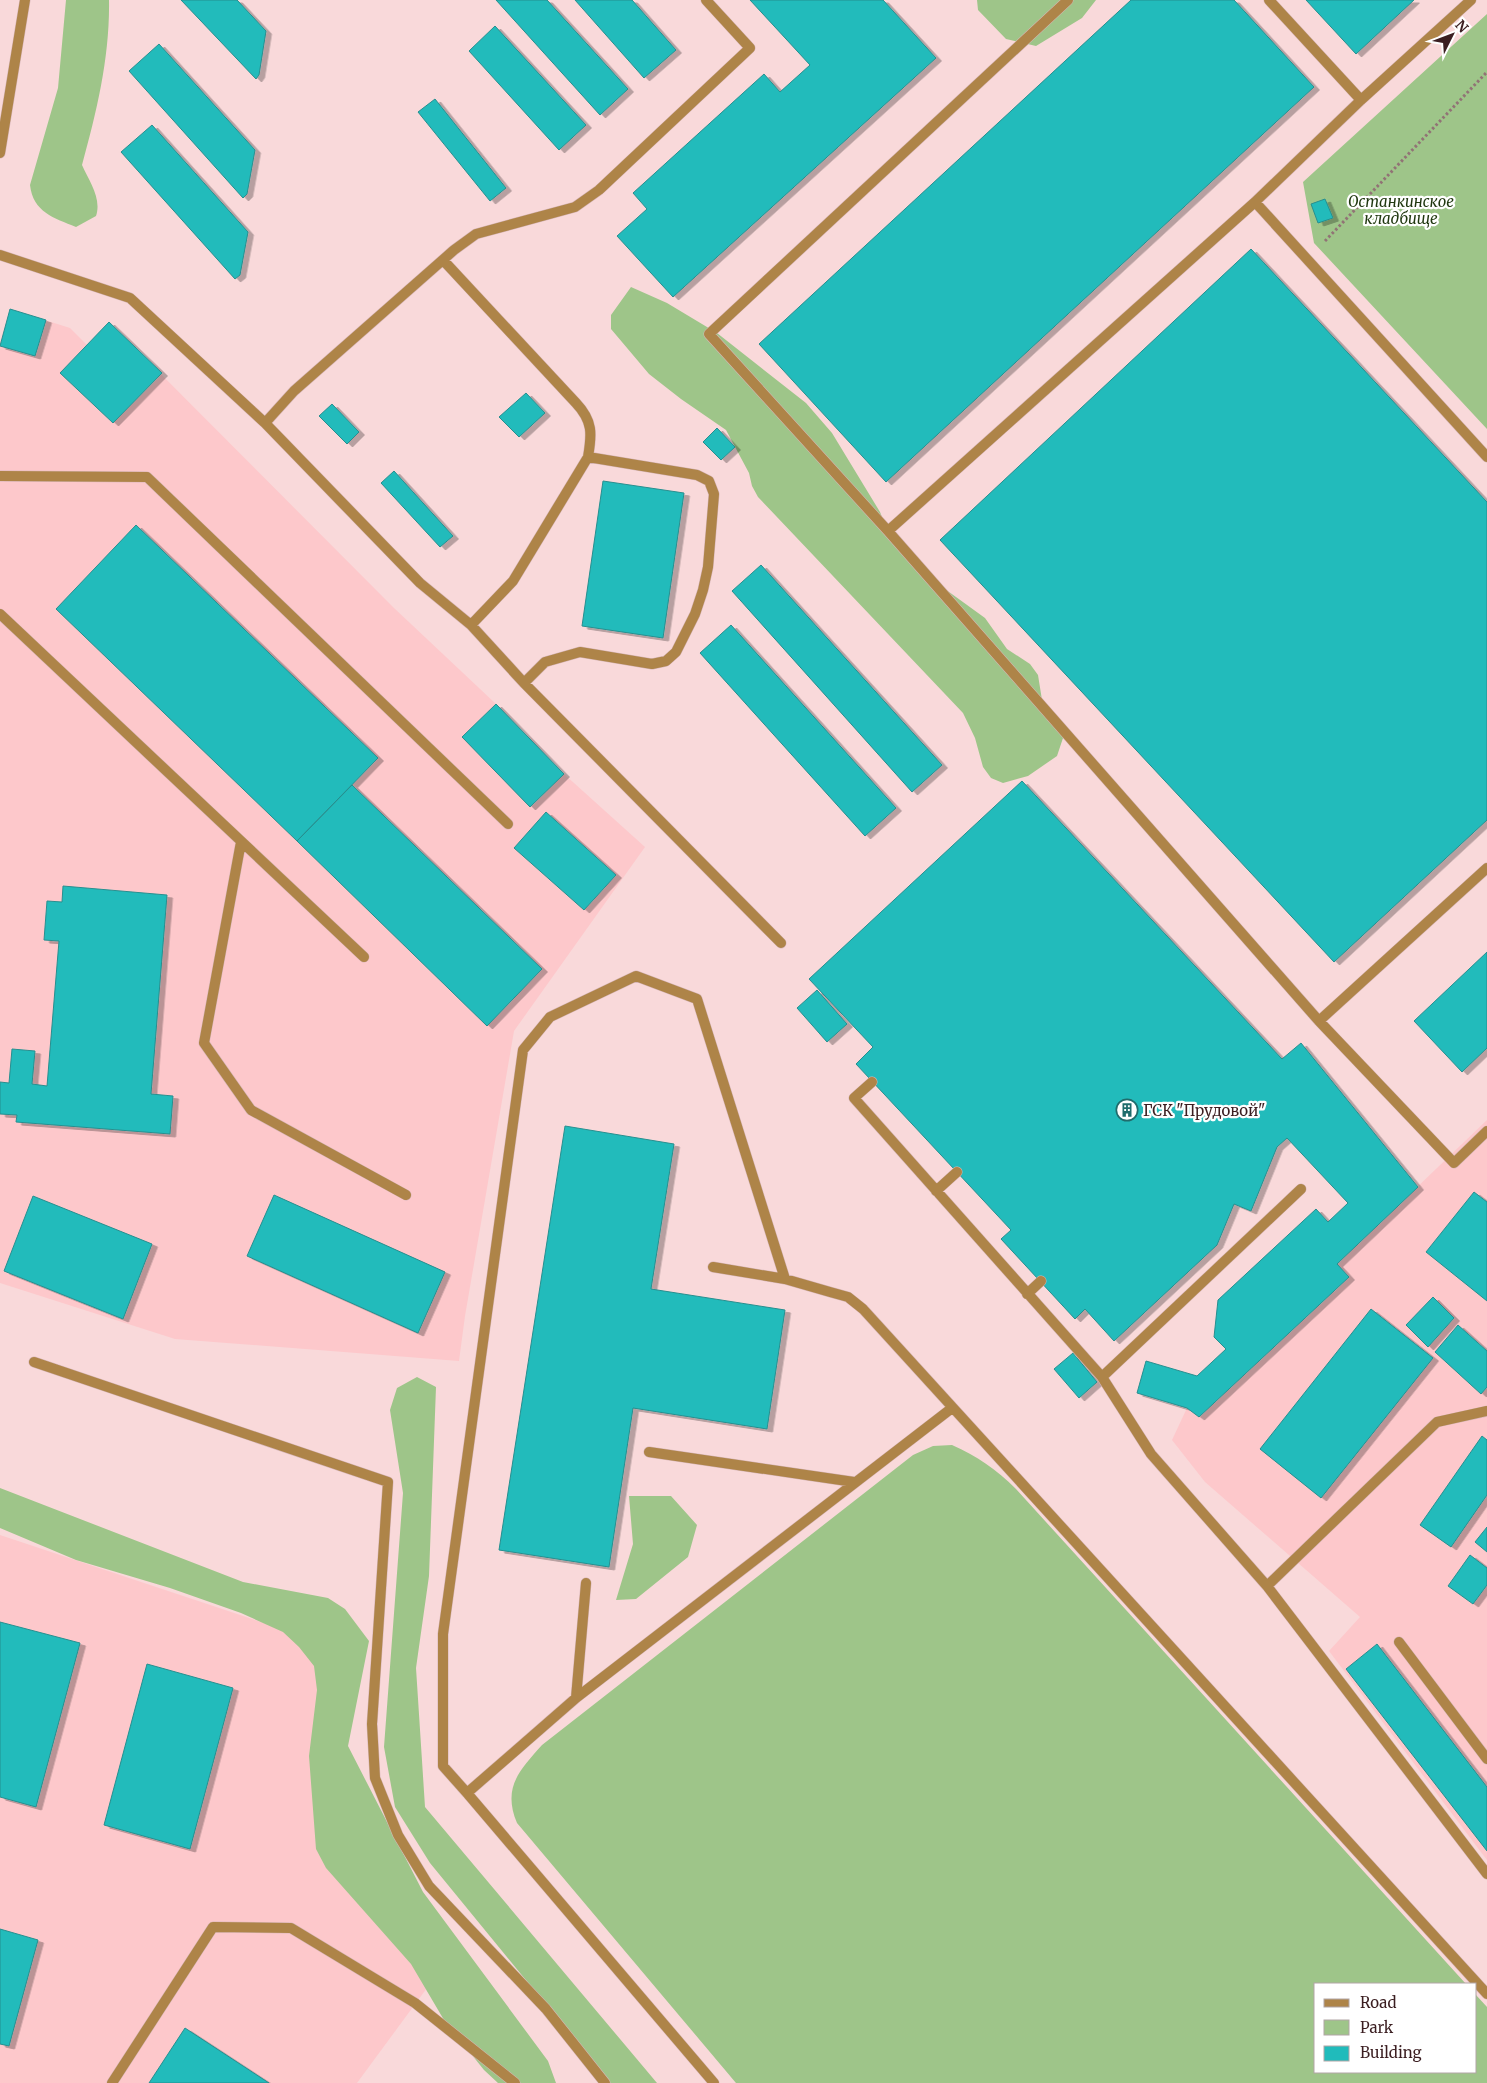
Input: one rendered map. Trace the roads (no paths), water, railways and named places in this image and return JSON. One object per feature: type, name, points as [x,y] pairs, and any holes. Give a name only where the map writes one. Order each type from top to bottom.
[{"type":"street","points":[[0,153],[2,127],[25,0]]},
{"type":"street","points":[[265,424],[294,391],[454,250],[476,234],[574,207],[598,190],[750,48],[706,0]]},
{"type":"street","points":[[1068,0],[709,334],[888,530],[1319,1021],[1454,1163],[1487,1131]]},
{"type":"street","points":[[1269,0],[1361,100]]},
{"type":"street","points":[[888,530],[1256,202],[1361,100],[1471,0]]},
{"type":"street","points":[[1256,202],[1487,457]]},
{"type":"street","points":[[0,255],[130,298],[265,424],[420,583],[471,625],[524,683],[781,943]]},
{"type":"street","points":[[443,260],[582,408],[590,423],[591,440],[588,457],[513,581],[471,625]]},
{"type":"street","points":[[524,683],[545,662],[580,652],[652,664],[666,661],[676,652],[695,614],[704,590],[714,494],[710,481],[697,475],[588,457]]},
{"type":"street","points":[[0,476],[147,477],[508,824]]},
{"type":"street","points":[[0,614],[364,957]]},
{"type":"street","points":[[241,842],[204,1043],[251,1110],[406,1195]]},
{"type":"street","points":[[1319,1021],[1487,868]]},
{"type":"street","points":[[714,2083],[443,1766],[443,1634],[523,1050],[550,1017],[636,976],[697,1000],[785,1280]]},
{"type":"street","points":[[872,1082],[854,1098],[1102,1377],[1151,1454],[1267,1586],[1487,1874]]},
{"type":"street","points":[[936,1190],[957,1172]]},
{"type":"street","points":[[1102,1377],[1301,1189]]},
{"type":"street","points":[[713,1267],[785,1280],[848,1297],[863,1309],[1487,1994]]},
{"type":"street","points":[[1027,1294],[1040,1281]]},
{"type":"street","points":[[34,1362],[388,1482],[372,1724],[375,1778],[398,1835],[429,1886],[546,2009],[605,2083]]},
{"type":"street","points":[[467,1793],[576,1698],[952,1408]]},
{"type":"street","points":[[1267,1586],[1437,1422],[1487,1411]]},
{"type":"street","points":[[648,1452],[854,1482]]},
{"type":"street","points":[[576,1698],[586,1583]]},
{"type":"street","points":[[1399,1642],[1487,1759]]},
{"type":"street","points":[[112,2083],[213,1927],[291,1928],[415,2003],[515,2083]]},
{"type":"place","name":"ГСК \"Прудовой\"","points":[[1127,1110]]},
{"type":"park label","name":"Останкинское кладбище","points":[[1401,210]]}]
